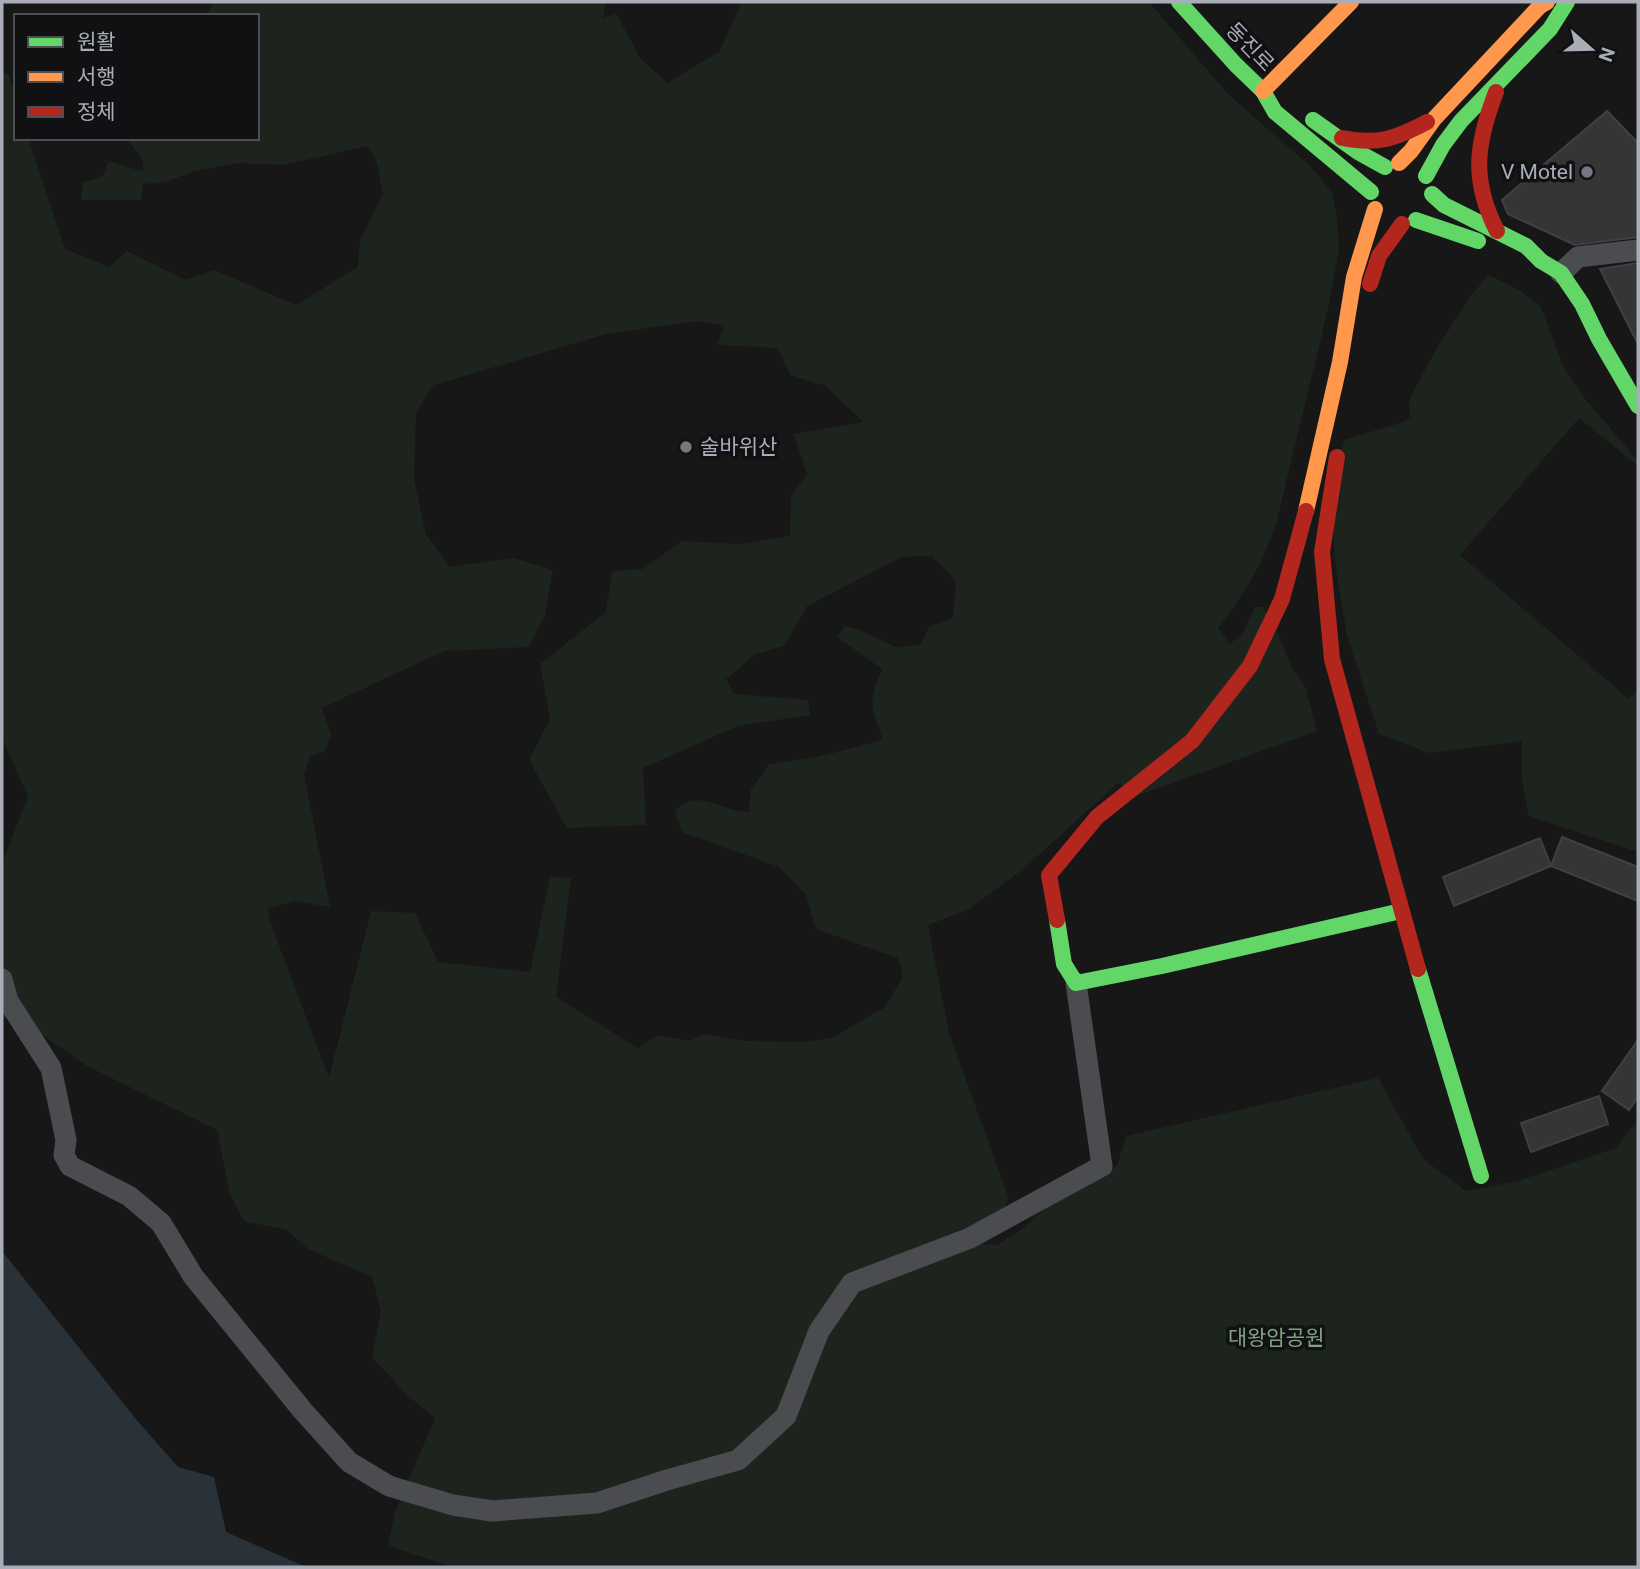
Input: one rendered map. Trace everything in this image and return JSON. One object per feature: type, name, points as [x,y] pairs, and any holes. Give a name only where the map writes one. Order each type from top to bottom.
[{"type":"street","name":"동진로","points":[[1179,2],[1248,77],[1266,88]]},
{"type":"street","points":[[1266,88],[1351,2]]},
{"type":"street","points":[[1541,261],[1522,259],[1480,242],[1409,222],[1384,219],[1375,209],[1371,192],[1375,178],[1411,151],[1434,119],[1540,6],[1548,2]]},
{"type":"street","points":[[1426,176],[1443,145],[1461,121],[1550,29],[1567,2]]},
{"type":"street","points":[[1497,231],[1485,210],[1479,189],[1478,154],[1485,120],[1502,77]]},
{"type":"street","points":[[1266,88],[1295,106],[1332,135],[1392,165],[1412,165],[1426,176],[1432,194],[1444,205],[1527,246],[1541,261],[1561,273],[1582,304],[1638,406]]},
{"type":"street","points":[[1266,88],[1275,112],[1371,192]]},
{"type":"street","points":[[1332,135],[1359,141],[1385,142],[1434,119]]},
{"type":"street","points":[[1343,419],[1373,272],[1385,246],[1409,222],[1426,212],[1432,194]]},
{"type":"street","points":[[2,979],[8,1001],[51,1068],[66,1140],[64,1155],[70,1166],[129,1196],[161,1223],[193,1276],[303,1412],[349,1462],[389,1486],[453,1505],[492,1511],[597,1503],[738,1460],[786,1416],[819,1331],[852,1283],[970,1238],[1102,1166],[1076,983],[1064,964],[1049,875],[1097,817],[1192,741],[1250,666],[1282,599],[1292,563],[1337,375],[1354,277],[1375,209]]},
{"type":"street","points":[[1428,240],[1480,242]]},
{"type":"street","points":[[1373,272],[1390,255],[1406,245]]},
{"type":"street","points":[[1561,273],[1578,257],[1638,250]]},
{"type":"street","points":[[1339,446],[1322,552],[1332,660],[1401,911],[1481,1176]]},
{"type":"street","points":[[1076,983],[1175,964],[1401,911]]},
{"type":"green space","name":"대왕암공원","points":[[214,2],[606,2],[603,18],[616,13],[640,58],[667,83],[719,52],[742,2],[1149,2],[1228,94],[1311,167],[1332,193],[1339,250],[1328,309],[1277,520],[1253,577],[1218,629],[1230,644],[1243,633],[1255,607],[1263,607],[1276,629],[1291,666],[1305,686],[1317,731],[1136,796],[1118,783],[1022,870],[969,909],[928,925],[949,1033],[1009,1199],[996,1226],[930,1241],[997,1245],[1022,1229],[1059,1196],[1117,1166],[1126,1136],[1378,1078],[1423,1159],[1466,1191],[1518,1181],[1616,1148],[1638,1120],[1638,1567],[453,1567],[388,1546],[395,1512],[435,1418],[407,1395],[372,1357],[381,1311],[372,1277],[310,1250],[285,1229],[245,1222],[230,1195],[217,1130],[87,1066],[44,1036],[2,1016],[2,863],[28,797],[2,737],[2,71],[9,75],[14,91],[14,140],[29,140],[65,249],[109,267],[127,251],[186,280],[214,270],[296,305],[358,267],[360,241],[383,194],[377,163],[368,146],[283,165],[238,163],[195,171],[165,182],[143,184],[141,200],[81,200],[83,182],[102,177],[109,161],[144,172],[142,158],[128,140],[259,140],[259,14],[207,14]],"holes":[[[697,321],[724,325],[717,345],[778,348],[790,375],[826,386],[863,422],[794,434],[807,475],[791,495],[790,536],[740,544],[682,541],[643,569],[612,571],[606,612],[540,664],[550,719],[529,760],[567,828],[646,825],[643,768],[738,726],[810,715],[808,700],[734,694],[726,679],[756,654],[784,646],[807,606],[902,557],[932,556],[956,581],[953,618],[930,626],[920,645],[896,647],[845,626],[837,637],[882,669],[872,704],[883,740],[818,757],[769,764],[751,789],[749,812],[701,800],[683,804],[675,812],[682,832],[779,867],[806,895],[816,929],[898,958],[903,977],[884,1008],[832,1038],[801,1042],[744,1041],[703,1034],[690,1041],[657,1035],[638,1048],[556,997],[571,878],[550,877],[530,972],[438,962],[415,913],[371,911],[329,1078],[271,924],[268,909],[294,901],[330,907],[304,774],[310,756],[325,751],[331,734],[322,708],[444,651],[529,647],[545,615],[553,570],[514,558],[450,567],[426,535],[414,479],[416,412],[434,385],[606,334]]]},
{"type":"green space","points":[[1488,275],[1521,291],[1541,307],[1564,368],[1586,400],[1638,461],[1638,466],[1579,418],[1460,555],[1629,699],[1638,689],[1638,852],[1529,816],[1522,781],[1522,741],[1429,753],[1379,734],[1347,635],[1336,570],[1331,505],[1344,440],[1403,422],[1410,417],[1409,400],[1435,351],[1470,297]]},
{"type":"shaded area","points":[[2,1251],[135,1418],[178,1467],[214,1477],[226,1532],[306,1567],[2,1567]]},
{"type":"building","name":"V Motel","points":[[1607,111],[1638,143],[1638,237],[1575,245],[1508,214],[1502,200]]},
{"type":"building","points":[[1638,263],[1638,344],[1600,269]]},
{"type":"building","points":[[1562,837],[1638,867],[1638,901],[1551,866]]},
{"type":"building","points":[[1540,838],[1551,866],[1454,906],[1443,877]]},
{"type":"building","points":[[1638,1040],[1638,1097],[1629,1110],[1602,1091]]},
{"type":"building","points":[[1599,1096],[1608,1124],[1531,1152],[1521,1123]]},
{"type":"traffic: fast","points":[[1179,2],[1263,91],[1275,112],[1371,192]]},
{"type":"traffic: fast","points":[[1426,176],[1443,145],[1461,121],[1550,29],[1567,2]]},
{"type":"traffic: fast","points":[[1313,120],[1358,152],[1385,167]]},
{"type":"traffic: fast","points":[[1432,194],[1444,205],[1526,246],[1541,261],[1561,273],[1582,304],[1638,406]]},
{"type":"traffic: fast","points":[[1416,220],[1478,241]]},
{"type":"traffic: fast","points":[[1057,920],[1064,964],[1076,983],[1401,911]]},
{"type":"traffic: fast","points":[[1418,969],[1481,1176]]},
{"type":"traffic: slow","points":[[1263,91],[1351,2]]},
{"type":"traffic: slow","points":[[1399,163],[1434,119],[1540,6],[1547,2]]},
{"type":"traffic: slow","points":[[1306,511],[1340,362],[1354,277],[1375,209]]},
{"type":"traffic: jam","points":[[1496,92],[1484,128],[1479,162],[1483,195],[1497,231]]},
{"type":"traffic: jam","points":[[1342,138],[1366,141],[1386,139],[1427,122]]},
{"type":"traffic: jam","points":[[1370,284],[1379,256],[1402,224]]},
{"type":"traffic: jam","points":[[1337,457],[1322,552],[1332,659],[1418,969]]},
{"type":"traffic: jam","points":[[1057,920],[1049,875],[1097,817],[1192,741],[1250,666],[1282,599],[1306,511]]},
{"type":"place","name":"V Motel","points":[[1587,172]]},
{"type":"place","name":"술바위산","points":[[686,447]]}]
